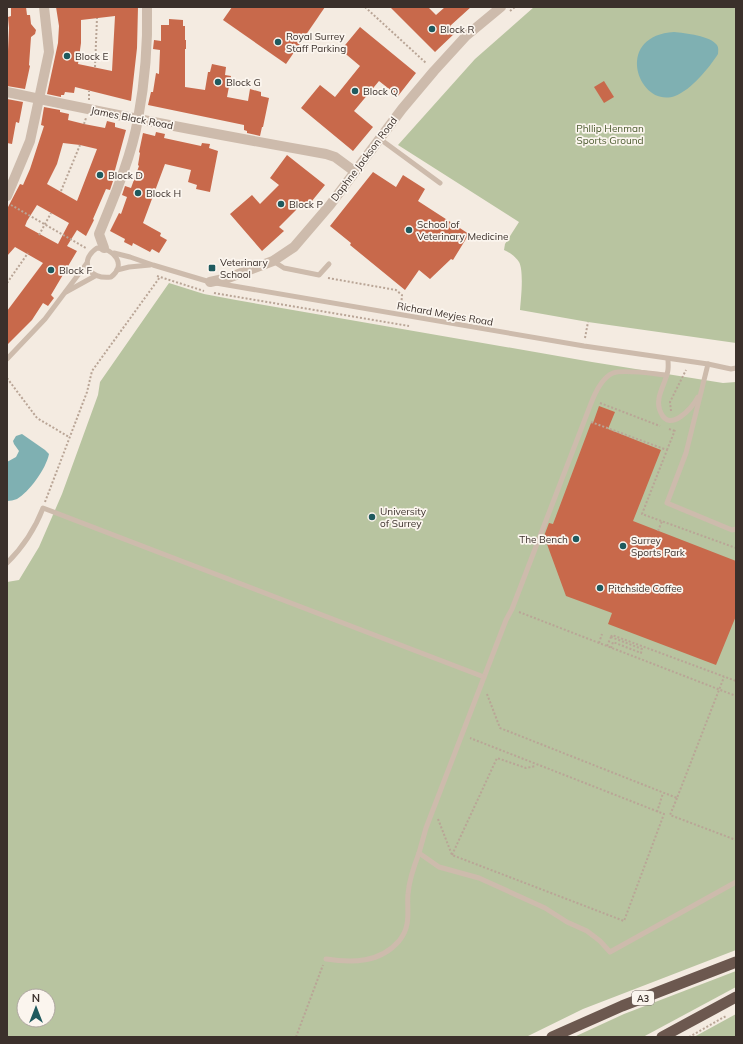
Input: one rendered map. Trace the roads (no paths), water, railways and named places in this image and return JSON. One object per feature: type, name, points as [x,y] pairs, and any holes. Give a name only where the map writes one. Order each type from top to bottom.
[{"type":"highway","name":"A3","points":[[552,1037],[622,1006],[736,962]]},
{"type":"highway","points":[[662,1037],[736,997]]},
{"type":"street","points":[[7,196],[30,141],[49,52],[44,7]]},
{"type":"street","points":[[104,248],[99,234],[118,187],[138,120],[148,45],[147,7]]},
{"type":"street","name":"Daphne Jackson Road","points":[[208,287],[273,261],[294,247],[330,205],[402,109],[434,71],[466,36],[501,7]]},
{"type":"street","name":"James Black Road","points":[[7,92],[138,120],[326,154],[335,157],[354,171]]},
{"type":"lane","points":[[380,139],[440,183]]},
{"type":"lane","points":[[7,359],[45,319],[65,292],[87,263],[92,251],[97,248],[104,248],[114,253],[117,261],[117,270],[111,277],[95,276],[65,292]]},
{"type":"lane","name":"Richard Meyjes Road","points":[[114,253],[153,265],[208,287],[576,345],[708,364],[731,369],[736,368]]},
{"type":"lane","points":[[273,261],[284,268],[319,275],[329,264]]},
{"type":"lane","points":[[87,263],[88,268],[95,276]]},
{"type":"lane","name":"Richard Meyjes Road","points":[[117,270],[129,267],[153,265]]},
{"type":"lane","points":[[668,359],[669,367],[667,375],[658,398],[658,407],[664,418],[670,420],[679,418],[696,401],[702,388]]},
{"type":"lane","points":[[708,364],[686,453],[667,503],[732,530],[736,529]]},
{"type":"lane","points":[[326,959],[351,962],[367,960],[392,949],[403,936],[407,924],[410,877],[426,828],[506,620],[512,609],[598,388],[604,380],[613,374],[627,372],[667,375]]},
{"type":"lane","points":[[7,563],[28,538],[38,522],[43,508],[484,677]]},
{"type":"lane","points":[[419,853],[439,867],[479,878],[545,908],[567,922],[587,931],[600,941],[610,952],[736,882]]},
{"type":"water","points":[[674,32],[709,39],[717,45],[718,54],[705,72],[687,89],[675,96],[662,97],[651,92],[643,83],[638,70],[638,57],[643,46],[655,36]]},
{"type":"water","points":[[22,434],[49,454],[41,473],[32,486],[17,499],[7,501],[7,462],[16,457],[19,451],[13,441],[16,436]]},
{"type":"place","name":"Block R","points":[[432,29]]},
{"type":"place","name":"Royal Surrey Staff Parking","points":[[278,42]]},
{"type":"place","name":"Block E","points":[[67,56]]},
{"type":"place","name":"Block G","points":[[218,82]]},
{"type":"place","name":"Block Q","points":[[355,91]]},
{"type":"place","name":"Block D","points":[[100,175]]},
{"type":"place","name":"Block H","points":[[138,193]]},
{"type":"place","name":"Block P","points":[[281,204]]},
{"type":"place","name":"School of Veterinary Medicine","points":[[409,230]]},
{"type":"place","name":"Veterinary School","points":[[212,268]]},
{"type":"place","name":"Block F","points":[[51,270]]},
{"type":"place","name":"University of Surrey","points":[[372,517]]},
{"type":"place","name":"The Bench","points":[[576,539]]},
{"type":"place","name":"Surrey Sports Park","points":[[623,546]]},
{"type":"place","name":"Pitchside Coffee","points":[[600,588]]},
{"type":"park label","name":"Phllip Henman Sports Ground","points":[[610,134]]}]
